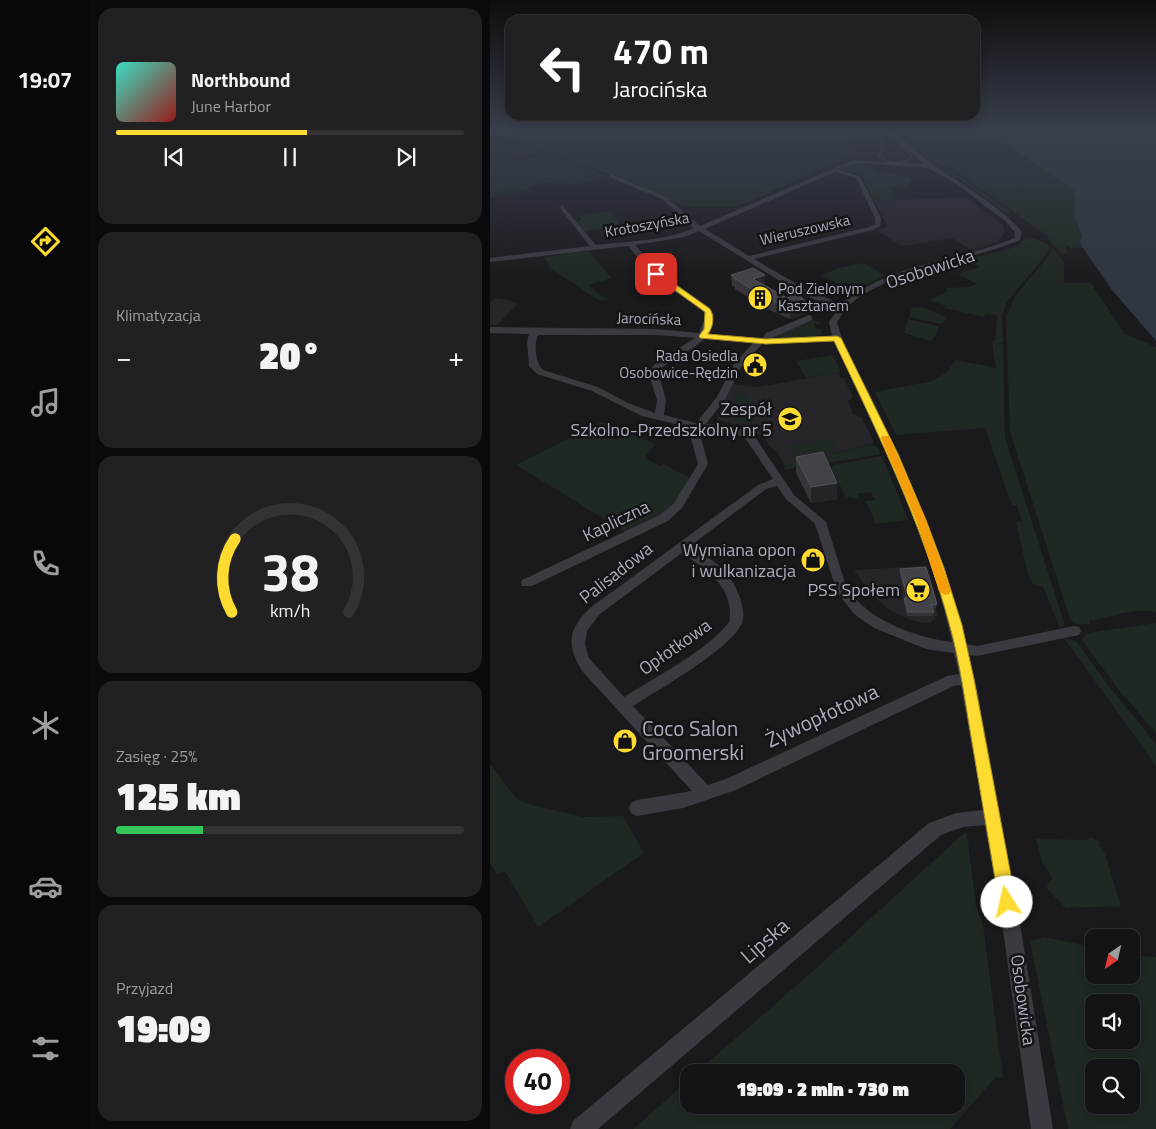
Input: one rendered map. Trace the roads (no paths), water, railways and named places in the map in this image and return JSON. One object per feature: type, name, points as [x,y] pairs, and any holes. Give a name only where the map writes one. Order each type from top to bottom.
[{"type":"street","points":[[622,181],[664,198],[701,229],[804,292],[840,308]]},
{"type":"street","name":"Krotoszyńska","points":[[490,260],[668,239],[701,229],[810,181]]},
{"type":"street","name":"Wieruszowska","points":[[748,258],[870,229],[878,225],[878,218],[859,181]]},
{"type":"street","name":"Osobowicka","points":[[954,181],[1013,225],[1020,234],[1018,239],[996,249],[939,263],[902,276],[853,298],[840,308],[833,322],[837,338],[865,393],[921,520],[956,625],[960,650],[968,679],[993,817],[1042,1129]]},
{"type":"street","name":"Krotoszyńska","points":[[562,207],[594,248]]},
{"type":"street","points":[[630,244],[659,277],[708,311],[710,315],[708,329],[703,336],[660,363],[652,372],[660,396],[662,410],[659,416]]},
{"type":"street","points":[[699,427],[721,398],[734,370],[769,335],[809,318]]},
{"type":"street","name":"Jarocińska","points":[[490,330],[644,332],[763,341],[837,338]]},
{"type":"street","points":[[534,332],[531,342],[534,366],[538,371],[595,388],[630,407],[659,416],[699,427],[730,428],[749,436],[790,497],[820,522],[839,582],[848,599],[859,611],[879,624],[931,644],[960,650],[983,650],[1074,631]]},
{"type":"street","name":"Kapliczna","points":[[527,583],[658,522],[668,514],[684,496],[703,464],[695,435],[699,427]]},
{"type":"street","name":"Palisadowa","points":[[705,794],[587,667],[577,648],[579,631],[595,611],[681,546],[762,487],[780,481]]},
{"type":"street","name":"Opłotkowa","points":[[624,705],[719,641],[734,625],[736,612],[734,603],[718,570],[681,546]]},
{"type":"street","name":"Żywopłotowa","points":[[637,808],[683,801],[730,785],[952,680],[968,679]]},
{"type":"street","name":"Lipska","points":[[581,1129],[935,829],[970,816],[993,817]]},
{"type":"place","name":"Pod Zielonym Kasztanem","points":[[760,298]]},
{"type":"place","name":"Rada Osiedla Osobowice-Rędzin","points":[[755,365]]},
{"type":"place","name":"Zespół Szkolno-Przedszkolny nr 5","points":[[790,419]]},
{"type":"place","name":"Wymiana opon i wulkanizacja","points":[[813,560]]},
{"type":"place","name":"PSS Społem","points":[[918,590]]},
{"type":"place","name":"Coco Salon Groomerski","points":[[625,741]]}]
